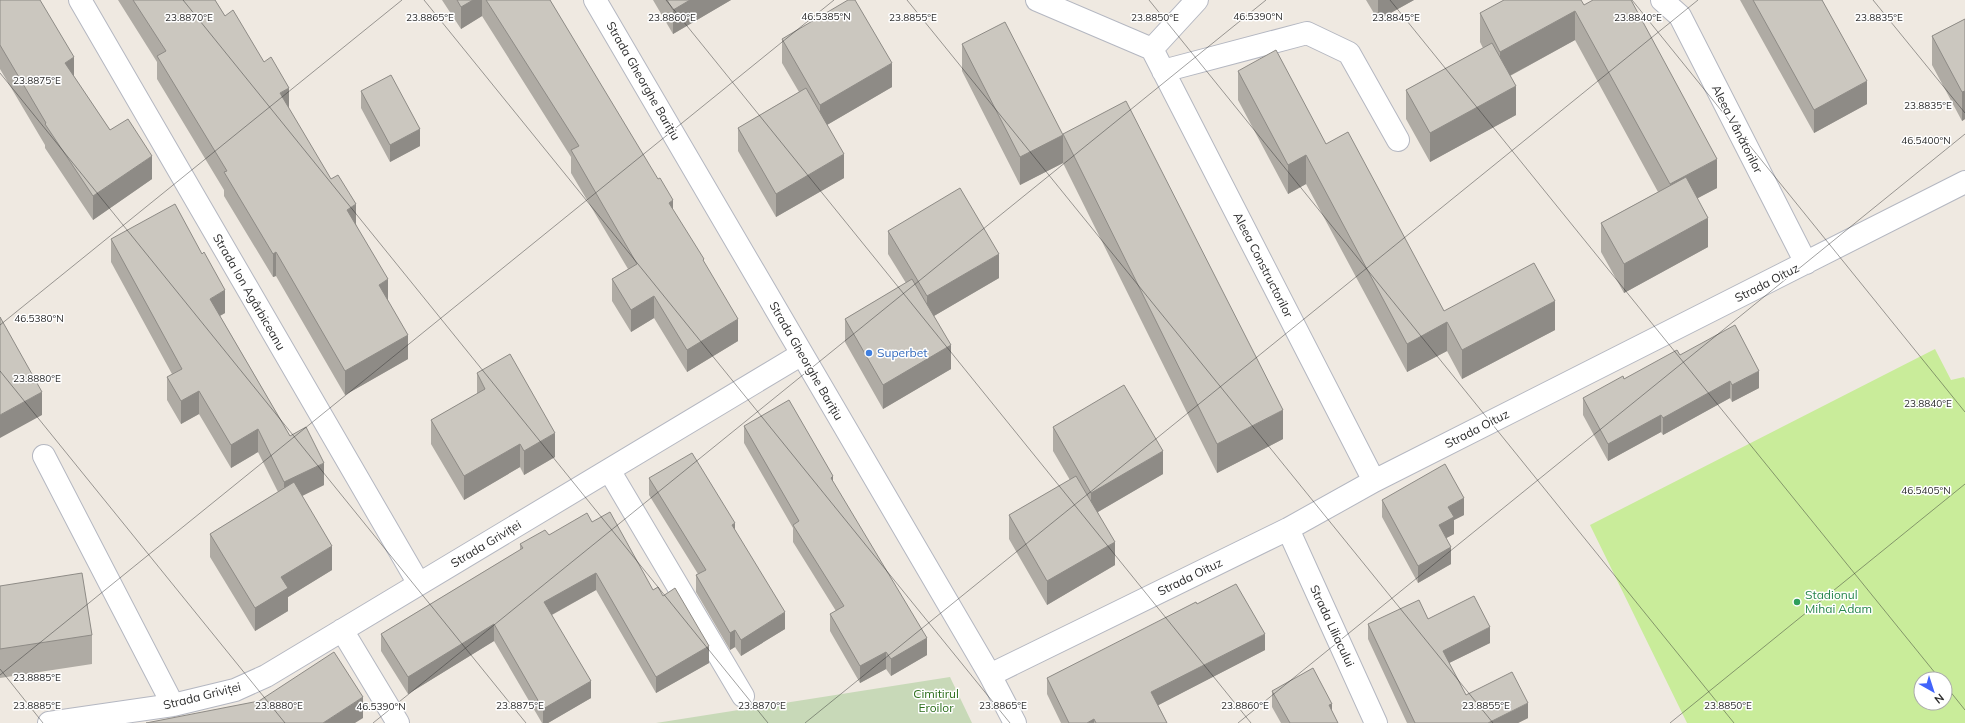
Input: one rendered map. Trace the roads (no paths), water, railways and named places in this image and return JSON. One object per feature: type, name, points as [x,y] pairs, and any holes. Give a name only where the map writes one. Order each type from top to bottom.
[{"type":"street","name":"Strada Ion Agârbiceanu","points":[[80,0],[419,584]]},
{"type":"street","name":"Strada Gheorghe Barițiu","points":[[595,0],[990,675],[1015,723]]},
{"type":"street","points":[[1037,0],[1152,49],[1197,0]]},
{"type":"street","name":"Aleea Vânătorilor","points":[[1662,0],[1680,16],[1806,263]]},
{"type":"street","points":[[1163,71],[1307,33],[1349,53],[1398,140]]},
{"type":"street","name":"Aleea Constructorilor","points":[[1152,49],[1374,481]]},
{"type":"street","name":"Strada Oituz","points":[[990,675],[1288,529],[1374,481],[1965,182]]},
{"type":"street","name":"Strada Griviței","points":[[49,723],[173,705],[235,690],[266,676],[802,354]]},
{"type":"street","points":[[44,456],[173,705]]},
{"type":"street","points":[[609,470],[743,696]]},
{"type":"street","name":"Strada Liliacului","points":[[1288,529],[1376,723]]},
{"type":"street","points":[[342,630],[398,723]]},
{"type":"place","name":"Superbet","points":[[869,353]]},
{"type":"place","name":"Stadionul Mihai Adam","points":[[1797,602]]},
{"type":"park label","name":"Cimitirul Eroilor","points":[[936,701]]}]
